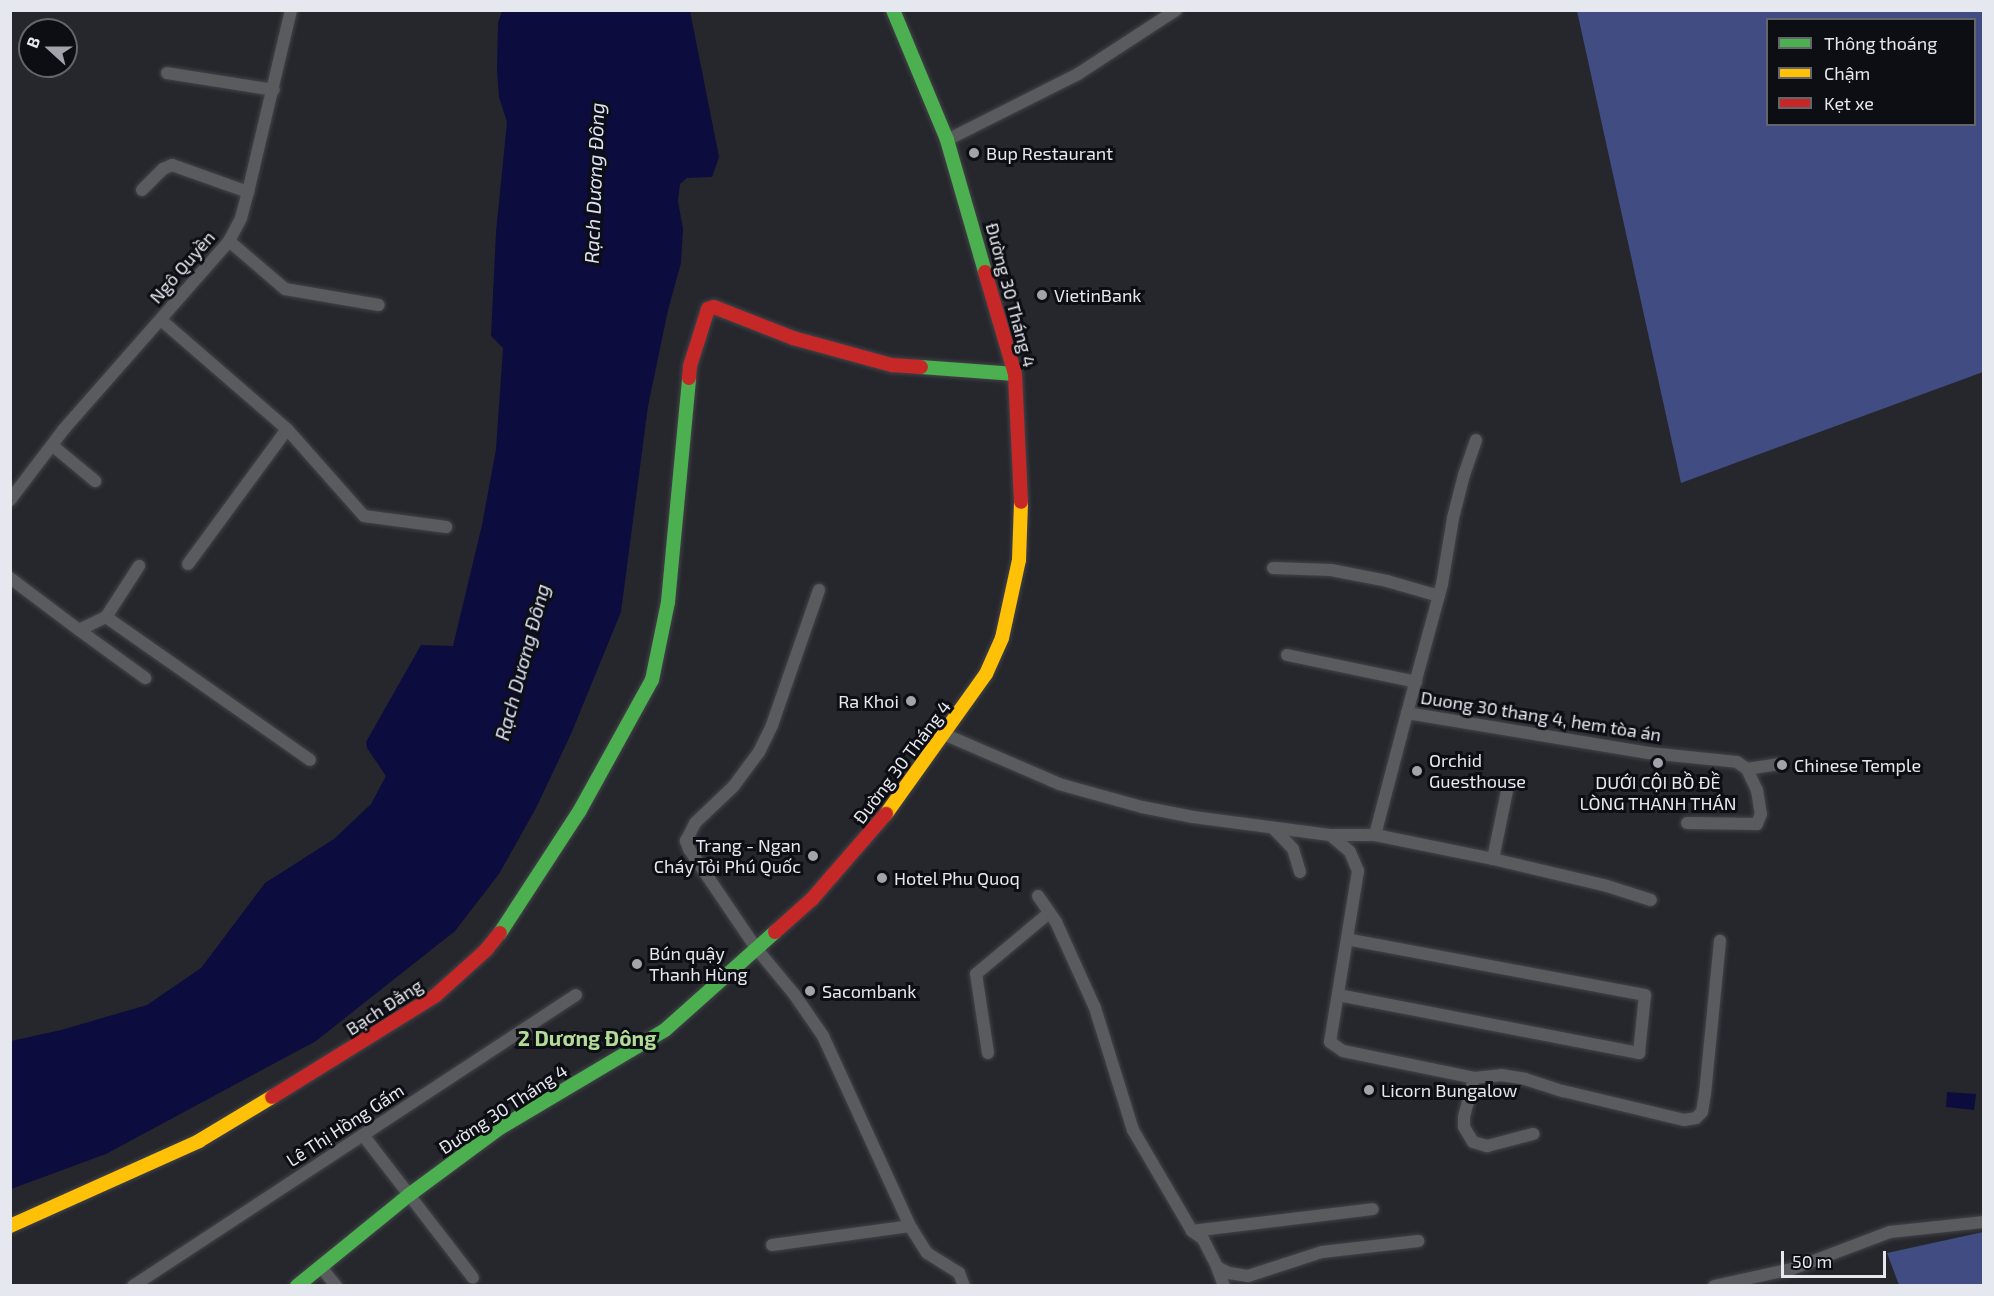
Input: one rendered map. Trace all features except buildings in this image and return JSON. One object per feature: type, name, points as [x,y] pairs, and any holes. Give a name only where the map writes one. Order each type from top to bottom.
[{"type":"main road","name":"Đường 30 Tháng 4","points":[[297,1286],[409,1195],[500,1128],[665,1030],[812,899],[857,850],[946,735],[978,689],[994,656],[1008,614],[1019,560],[1022,524],[1015,374],[947,140],[893,10]]},
{"type":"main road","name":"Bạch Đằng","points":[[10,1226],[199,1141],[435,996],[486,950],[506,925],[579,812],[652,680],[668,602],[690,366],[708,309],[714,307],[794,338],[892,365],[1015,374]]},
{"type":"street","name":"Ngô Quyền","points":[[10,500],[64,429],[229,241],[241,218],[248,192],[274,90],[291,10]]},
{"type":"street","points":[[947,140],[1078,74],[1176,10]]},
{"type":"street","points":[[166,73],[274,90]]},
{"type":"street","points":[[142,190],[162,169],[172,165],[248,192]]},
{"type":"street","points":[[229,241],[285,289],[379,306]]},
{"type":"street","points":[[160,320],[287,429],[364,516],[446,527]]},
{"type":"street","points":[[188,564],[287,429]]},
{"type":"street","points":[[1407,713],[1439,596],[1453,518],[1476,440]]},
{"type":"street","points":[[53,446],[95,481]]},
{"type":"street","points":[[79,630],[106,617],[139,566]]},
{"type":"street","points":[[1273,568],[1331,570],[1387,581],[1439,596]]},
{"type":"street","points":[[10,578],[145,678]]},
{"type":"street","points":[[819,590],[772,724],[759,752],[734,788],[695,823],[686,841],[689,849],[756,948],[794,994],[823,1036],[910,1226],[927,1253],[959,1274],[964,1286]]},
{"type":"street","points":[[106,617],[310,760]]},
{"type":"street","points":[[1287,655],[1416,682]]},
{"type":"street","name":"Duong 30 thang 4, hem tòa án","points":[[1375,835],[1407,713],[1649,753],[1737,762],[1747,769]]},
{"type":"street","points":[[946,735],[1059,784],[1142,807],[1330,835],[1375,835],[1493,859],[1607,886],[1651,900]]},
{"type":"street","points":[[1686,823],[1757,824],[1761,814],[1756,790],[1747,769],[1777,764]]},
{"type":"street","points":[[1493,859],[1508,786]]},
{"type":"street","points":[[1273,828],[1293,849],[1299,872]]},
{"type":"street","points":[[1330,835],[1350,852],[1358,871],[1330,1042],[1342,1052],[1474,1078],[1501,1075],[1525,1079],[1563,1091],[1684,1120],[1696,1118],[1701,1112],[1705,1094],[1720,941]]},
{"type":"street","points":[[1038,896],[1076,963],[1095,1008],[1133,1130],[1192,1231],[1203,1239],[1224,1286]]},
{"type":"street","points":[[988,1053],[976,974],[1049,913]]},
{"type":"street","points":[[1338,995],[1639,1053],[1645,995],[1347,939]]},
{"type":"street","name":"Lê Thị Hồng Gấm","points":[[133,1286],[576,995]]},
{"type":"street","points":[[1474,1078],[1464,1117],[1464,1127],[1473,1142],[1487,1146],[1533,1134]]},
{"type":"street","points":[[363,1135],[473,1278]]},
{"type":"street","points":[[1192,1231],[1372,1209]]},
{"type":"street","points":[[1714,1286],[1792,1269],[1890,1232],[1983,1222]]},
{"type":"street","points":[[771,1245],[910,1226]]},
{"type":"street","points":[[1217,1267],[1229,1273],[1248,1276],[1322,1252],[1418,1241]]},
{"type":"street","points":[[320,1266],[336,1286]]},
{"type":"shaded area","points":[[1577,11],[1983,11],[1983,372],[1681,483]]},
{"type":"shaded area","points":[[1983,1232],[1983,1285],[1899,1285],[1887,1253]]},
{"type":"water","name":"Rạch Dương Đông","points":[[502,11],[690,11],[719,157],[712,177],[687,178],[680,184],[678,201],[683,229],[681,263],[668,310],[648,406],[621,612],[571,734],[536,808],[499,874],[455,931],[316,1041],[106,1154],[11,1189],[11,1041],[61,1030],[147,1005],[201,968],[265,883],[334,839],[371,804],[386,776],[367,748],[366,742],[421,645],[453,646],[482,525],[496,449],[503,348],[491,336],[496,232],[507,122],[499,97],[497,70],[498,23]]},
{"type":"water","points":[[1947,1092],[1976,1094],[1974,1110],[1946,1107]]},
{"type":"traffic: fast","points":[[893,10],[947,140],[985,272]]},
{"type":"traffic: fast","points":[[921,367],[1015,374]]},
{"type":"traffic: fast","points":[[500,933],[579,812],[652,680],[668,602],[689,378]]},
{"type":"traffic: fast","points":[[297,1286],[409,1195],[500,1128],[665,1030],[775,932]]},
{"type":"traffic: slow","points":[[886,814],[986,674],[1002,638],[1019,560],[1021,502]]},
{"type":"traffic: slow","points":[[10,1226],[199,1141],[272,1097]]},
{"type":"traffic: jam","points":[[985,272],[1015,374],[1021,502]]},
{"type":"traffic: jam","points":[[689,378],[690,366],[708,309],[714,307],[793,338],[892,365],[921,367]]},
{"type":"traffic: jam","points":[[775,932],[812,899],[886,814]]},
{"type":"traffic: jam","points":[[272,1097],[435,996],[486,950],[500,933]]},
{"type":"place","name":"Bup Restaurant","points":[[974,153]]},
{"type":"place","name":"VietinBank","points":[[1042,295]]},
{"type":"place","name":"Ra Khoi","points":[[911,701]]},
{"type":"place","name":"DƯỚI CỘI BỒ ĐỀ LÒNG THANH THÁN","points":[[1658,763]]},
{"type":"place","name":"Chinese Temple","points":[[1782,765]]},
{"type":"place","name":"Orchid Guesthouse","points":[[1417,771]]},
{"type":"place","name":"Trang - Ngan Cháy Tỏi Phú Quốc","points":[[813,856]]},
{"type":"place","name":"Hotel Phu Quoq","points":[[882,878]]},
{"type":"place","name":"Bún quậy Thanh Hùng","points":[[637,964]]},
{"type":"place","name":"Sacombank","points":[[810,991]]},
{"type":"place","name":"Licorn Bungalow","points":[[1369,1090]]},
{"type":"district","name":"2 Dương Đông","points":[[587,1038]]}]
